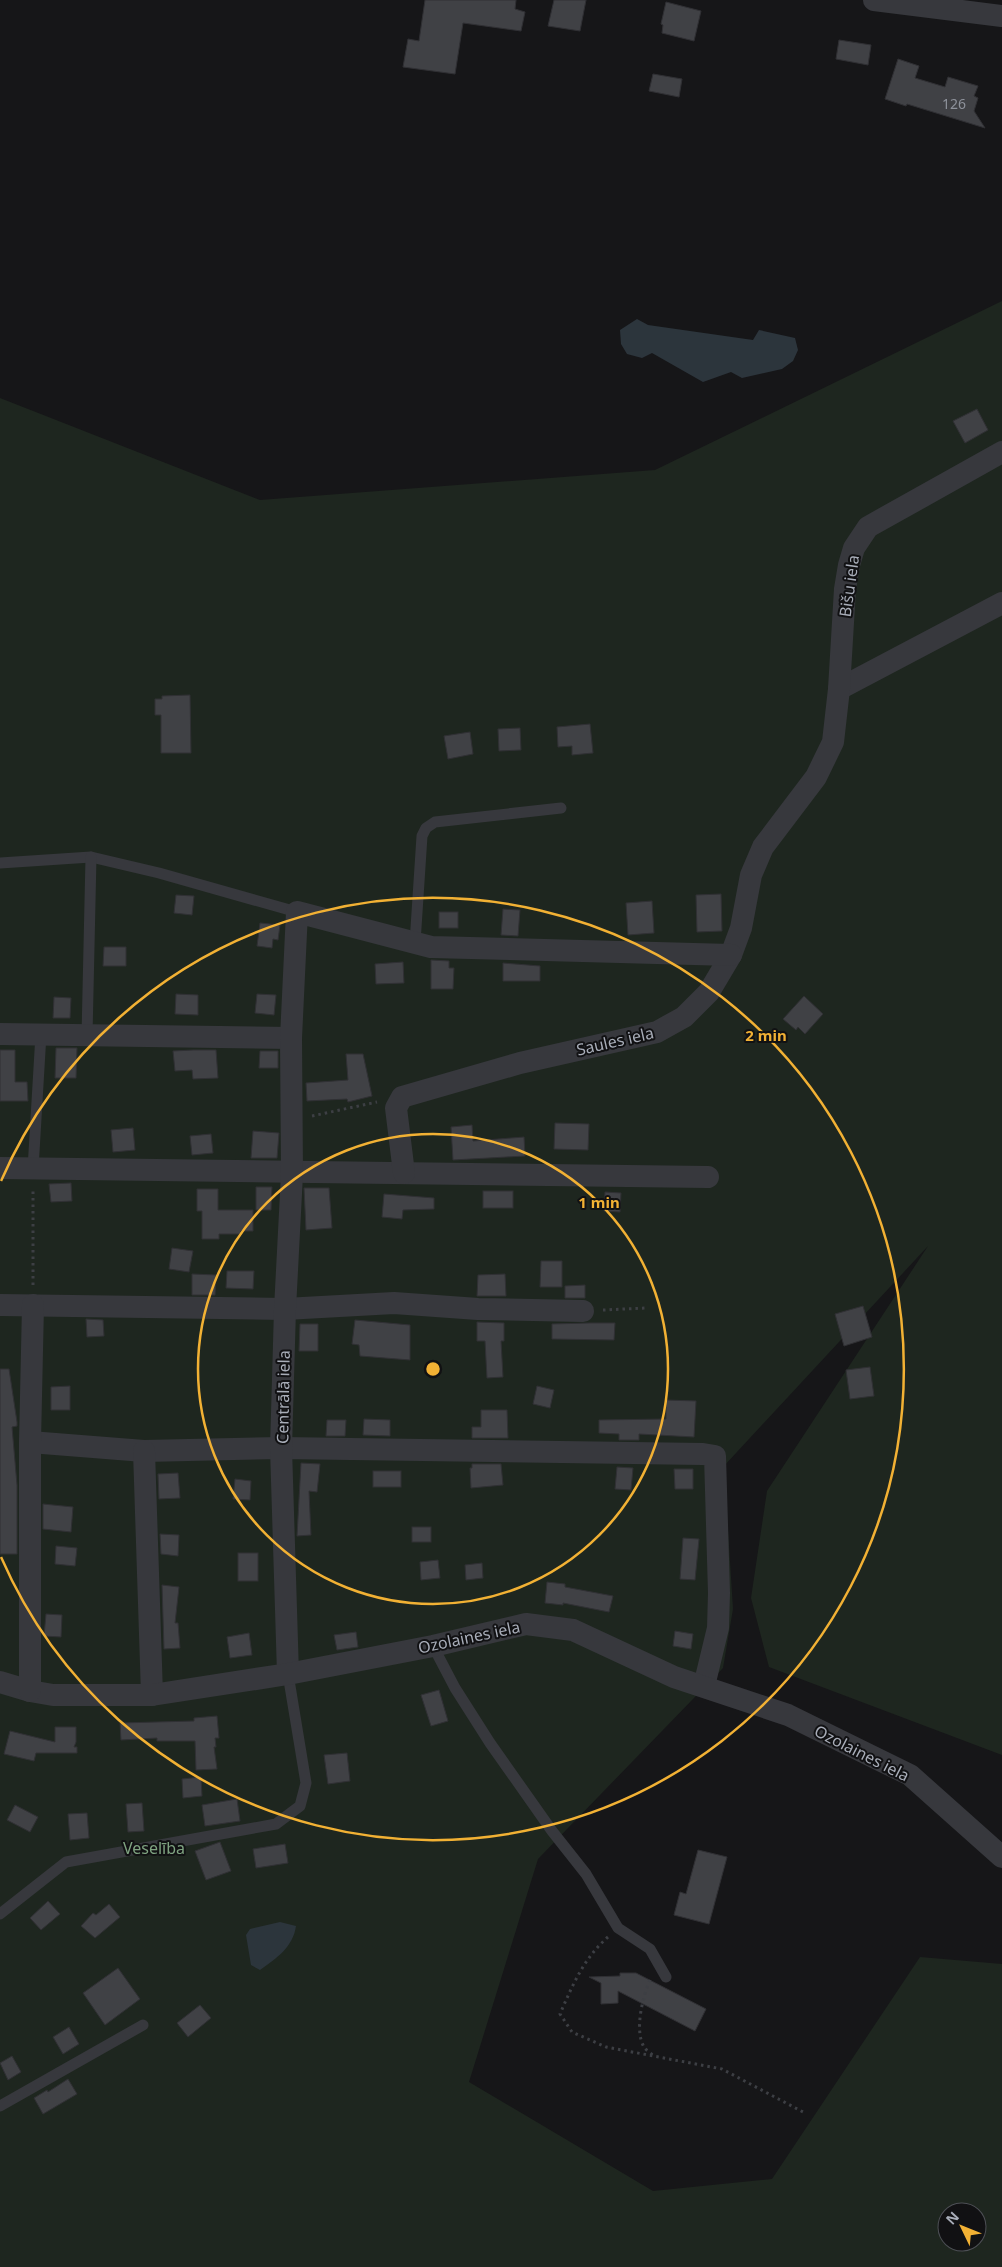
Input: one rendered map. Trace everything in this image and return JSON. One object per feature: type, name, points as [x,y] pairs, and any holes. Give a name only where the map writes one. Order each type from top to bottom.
[{"type":"street","points":[[874,0],[1002,16]]},
{"type":"street","name":"Bišu iela","points":[[833,742],[839,689],[845,589],[854,548],[868,527],[1002,452]]},
{"type":"street","points":[[839,689],[1002,603]]},
{"type":"street","name":"Saules iela","points":[[402,1097],[520,1062],[657,1032],[684,1017],[709,992],[731,955],[741,928],[751,875],[763,847],[816,777],[833,742]]},
{"type":"street","points":[[297,912],[431,947],[731,955]]},
{"type":"street","name":"Centrālā iela","points":[[288,1674],[282,1448],[284,1309],[292,1174],[291,1038],[297,912]]},
{"type":"street","points":[[0,1034],[291,1038]]},
{"type":"street","points":[[402,1097],[396,1108],[404,1173]]},
{"type":"street","points":[[0,1168],[292,1174],[404,1173],[708,1177]]},
{"type":"street","points":[[0,1305],[284,1309],[394,1303],[478,1309],[583,1311]]},
{"type":"street","points":[[30,1691],[30,1442],[33,1305]]},
{"type":"street","points":[[30,1442],[144,1451],[282,1448],[693,1454],[716,1456],[718,1628],[704,1686]]},
{"type":"street","points":[[144,1451],[152,1695]]},
{"type":"street","name":"Ozolaines iela","points":[[0,1682],[30,1691],[53,1695],[152,1695],[288,1674],[433,1646],[526,1624],[573,1630],[674,1677],[788,1715],[910,1775],[991,1841],[1002,1857]]},
{"type":"lane","points":[[415,942],[422,836],[426,828],[435,822],[561,808]]},
{"type":"lane","points":[[0,863],[91,857],[159,873],[297,912]]},
{"type":"lane","points":[[87,1036],[91,857]]},
{"type":"lane","points":[[33,1169],[41,1034]]},
{"type":"lane","points":[[433,1646],[455,1688],[490,1744],[552,1831],[586,1874],[618,1928],[650,1949],[666,1977]]},
{"type":"lane","points":[[0,1914],[66,1862],[276,1824],[300,1806],[306,1783],[288,1674]]},
{"type":"lane","points":[[0,2106],[143,2025]]},
{"type":"path","points":[[292,1120],[402,1097]]},
{"type":"path","points":[[33,1169],[33,1305]]},
{"type":"path","points":[[583,1311],[646,1308]]},
{"type":"path","points":[[618,1928],[597,1946],[578,1973],[560,2014],[572,2032],[606,2047],[722,2069],[802,2112]]},
{"type":"path","points":[[653,2056],[644,2046],[639,2024],[645,1990],[658,1963]]},
{"type":"green space","name":"Veselība","points":[[1002,301],[1002,1755],[769,1667],[751,1598],[767,1491],[928,1246],[724,1466],[733,1609],[723,1668],[538,1859],[469,2082],[653,2191],[772,2179],[920,1957],[1002,1964],[1002,2267],[0,2267],[0,398],[260,500],[655,470]]},
{"type":"shaded area","points":[[637,319],[648,325],[753,340],[759,330],[795,338],[798,350],[793,361],[782,369],[742,378],[731,372],[703,382],[652,353],[642,358],[627,354],[621,344],[620,330]]},
{"type":"shaded area","points":[[280,1922],[296,1926],[292,1940],[283,1951],[260,1970],[251,1965],[246,1935],[250,1929]]},
{"type":"building","points":[[425,0],[516,0],[515,9],[525,12],[521,31],[463,23],[455,74],[403,67],[408,39],[419,41]]},
{"type":"building","points":[[554,0],[586,0],[580,31],[548,26]]},
{"type":"building","points":[[666,2],[701,11],[694,41],[662,33],[663,25],[661,24]]},
{"type":"building","points":[[839,40],[871,45],[868,65],[836,59]]},
{"type":"building","points":[[898,59],[919,66],[915,78],[945,87],[948,77],[978,86],[974,96],[978,98],[974,111],[985,128],[885,99]]},
{"type":"building","points":[[653,74],[682,79],[679,97],[649,91]]},
{"type":"building","points":[[977,409],[988,430],[965,443],[953,421]]},
{"type":"building","points":[[190,695],[191,753],[161,753],[161,715],[155,715],[155,699],[162,699],[162,696]]},
{"type":"building","points":[[590,724],[593,753],[572,755],[572,746],[558,747],[557,727]]},
{"type":"building","points":[[520,728],[521,750],[499,751],[498,729]]},
{"type":"building","points":[[470,732],[473,754],[448,759],[444,736]]},
{"type":"building","points":[[721,894],[722,931],[697,932],[696,895]]},
{"type":"building","points":[[176,895],[194,896],[192,915],[174,913]]},
{"type":"building","points":[[652,901],[654,933],[628,935],[626,903]]},
{"type":"building","points":[[503,909],[520,910],[518,936],[501,935]]},
{"type":"building","points":[[439,912],[458,912],[458,928],[439,928]]},
{"type":"building","points":[[260,923],[280,925],[278,940],[273,939],[272,948],[257,946]]},
{"type":"building","points":[[104,947],[126,947],[126,966],[103,966]]},
{"type":"building","points":[[431,960],[449,961],[449,968],[454,968],[453,989],[431,989]]},
{"type":"building","points":[[403,962],[404,983],[376,984],[375,964]]},
{"type":"building","points":[[503,963],[540,966],[540,981],[503,981]]},
{"type":"building","points":[[176,994],[198,995],[198,1015],[175,1014]]},
{"type":"building","points":[[257,994],[276,995],[274,1015],[255,1013]]},
{"type":"building","points":[[804,996],[823,1014],[805,1034],[798,1027],[796,1030],[783,1019]]},
{"type":"building","points":[[54,997],[71,998],[70,1018],[53,1018]]},
{"type":"building","points":[[56,1048],[77,1048],[76,1078],[55,1078]]},
{"type":"building","points":[[0,1050],[15,1050],[15,1082],[27,1082],[28,1101],[0,1101]]},
{"type":"building","points":[[216,1050],[218,1078],[193,1079],[192,1070],[175,1071],[173,1051]]},
{"type":"building","points":[[260,1051],[278,1051],[278,1068],[259,1068]]},
{"type":"building","points":[[346,1054],[363,1054],[372,1096],[348,1102],[347,1099],[307,1101],[306,1083],[348,1080]]},
{"type":"building","points":[[555,1123],[589,1124],[588,1150],[554,1149]]},
{"type":"building","points":[[472,1125],[473,1141],[524,1137],[525,1156],[453,1160],[451,1127]]},
{"type":"building","points":[[133,1128],[135,1150],[113,1152],[111,1130]]},
{"type":"building","points":[[253,1131],[279,1133],[277,1158],[251,1158]]},
{"type":"building","points":[[211,1134],[213,1153],[192,1155],[190,1136]]},
{"type":"building","points":[[71,1183],[72,1201],[51,1202],[49,1184]]},
{"type":"building","points":[[256,1187],[272,1187],[271,1210],[256,1210]]},
{"type":"building","points":[[304,1188],[329,1188],[332,1228],[306,1230]]},
{"type":"building","points":[[197,1189],[218,1189],[218,1210],[253,1210],[253,1231],[241,1231],[240,1234],[219,1234],[219,1239],[202,1239],[202,1211],[197,1211]]},
{"type":"building","points":[[483,1191],[513,1191],[513,1208],[483,1208]]},
{"type":"building","points":[[605,1192],[621,1193],[620,1212],[604,1211]]},
{"type":"building","points":[[384,1194],[434,1198],[434,1209],[403,1210],[402,1219],[382,1217]]},
{"type":"building","points":[[172,1248],[193,1251],[189,1272],[169,1269]]},
{"type":"building","points":[[541,1261],[562,1261],[562,1287],[540,1287]]},
{"type":"building","points":[[227,1271],[254,1271],[253,1289],[226,1288]]},
{"type":"building","points":[[192,1274],[216,1275],[215,1295],[192,1295]]},
{"type":"building","points":[[505,1274],[506,1296],[477,1296],[478,1275]]},
{"type":"building","points":[[585,1285],[585,1298],[565,1298],[565,1286]]},
{"type":"building","points":[[863,1306],[872,1337],[844,1346],[835,1314]]},
{"type":"building","points":[[86,1319],[103,1320],[104,1336],[87,1337]]},
{"type":"building","points":[[355,1320],[410,1325],[410,1360],[360,1356],[359,1345],[352,1344]]},
{"type":"building","points":[[477,1322],[504,1323],[504,1341],[501,1341],[503,1377],[487,1378],[485,1341],[477,1341]]},
{"type":"building","points":[[615,1323],[614,1340],[552,1339],[552,1324]]},
{"type":"building","points":[[300,1324],[318,1324],[318,1351],[299,1351]]},
{"type":"building","points":[[870,1367],[874,1396],[850,1399],[846,1370]]},
{"type":"building","points":[[0,1369],[9,1369],[17,1422],[17,1426],[12,1427],[17,1485],[17,1554],[0,1554]]},
{"type":"building","points":[[70,1386],[70,1410],[51,1410],[51,1387]]},
{"type":"building","points":[[537,1386],[554,1390],[550,1408],[533,1404]]},
{"type":"building","points":[[666,1400],[696,1401],[694,1437],[639,1434],[639,1440],[619,1440],[619,1434],[599,1433],[599,1420],[666,1419]]},
{"type":"building","points":[[481,1410],[507,1410],[508,1438],[472,1438],[472,1427],[481,1427]]},
{"type":"building","points":[[364,1419],[390,1420],[390,1436],[363,1435]]},
{"type":"building","points":[[327,1420],[346,1420],[345,1436],[326,1436]]},
{"type":"building","points":[[301,1463],[320,1464],[317,1492],[309,1491],[311,1535],[297,1536]]},
{"type":"building","points":[[472,1464],[501,1464],[503,1485],[471,1488],[470,1468],[472,1468]]},
{"type":"building","points":[[617,1467],[633,1468],[631,1490],[615,1489]]},
{"type":"building","points":[[674,1469],[693,1469],[693,1489],[675,1489]]},
{"type":"building","points":[[373,1471],[401,1471],[401,1487],[373,1487]]},
{"type":"building","points":[[178,1473],[180,1498],[159,1499],[158,1474]]},
{"type":"building","points":[[235,1479],[251,1481],[250,1500],[233,1499]]},
{"type":"building","points":[[43,1504],[73,1507],[71,1532],[43,1529]]},
{"type":"building","points":[[412,1527],[431,1527],[431,1542],[412,1542]]},
{"type":"building","points":[[160,1534],[179,1535],[178,1556],[161,1554]]},
{"type":"building","points":[[683,1538],[699,1539],[695,1580],[680,1579]]},
{"type":"building","points":[[56,1546],[77,1548],[75,1566],[55,1564]]},
{"type":"building","points":[[238,1553],[258,1553],[258,1581],[238,1581]]},
{"type":"building","points":[[438,1560],[440,1578],[421,1580],[420,1562]]},
{"type":"building","points":[[482,1563],[483,1578],[466,1580],[465,1565]]},
{"type":"building","points":[[547,1582],[565,1584],[565,1587],[613,1596],[609,1612],[563,1603],[563,1605],[545,1603]]},
{"type":"building","points":[[162,1585],[179,1587],[175,1623],[178,1623],[180,1648],[164,1649]]},
{"type":"building","points":[[46,1614],[62,1615],[61,1637],[44,1636]]},
{"type":"building","points":[[675,1631],[693,1634],[691,1649],[673,1646]]},
{"type":"building","points":[[356,1632],[358,1647],[337,1650],[334,1635]]},
{"type":"building","points":[[249,1633],[252,1655],[230,1658],[227,1637]]},
{"type":"building","points":[[439,1690],[448,1721],[431,1726],[421,1695]]},
{"type":"building","points":[[217,1716],[219,1738],[215,1738],[216,1747],[214,1747],[217,1769],[196,1770],[195,1741],[157,1741],[157,1738],[121,1740],[120,1723],[194,1721],[194,1718]]},
{"type":"building","points":[[55,1727],[76,1727],[74,1747],[77,1747],[77,1753],[36,1753],[34,1761],[4,1754],[10,1731],[55,1742]]},
{"type":"building","points":[[347,1753],[350,1781],[328,1784],[324,1755]]},
{"type":"building","points":[[201,1777],[202,1796],[183,1798],[182,1779]]},
{"type":"building","points":[[237,1799],[240,1821],[205,1826],[202,1805]]},
{"type":"building","points":[[142,1803],[144,1831],[128,1832],[126,1804]]},
{"type":"building","points":[[15,1805],[38,1817],[30,1832],[7,1820]]},
{"type":"building","points":[[87,1813],[89,1838],[70,1840],[68,1814]]},
{"type":"building","points":[[220,1842],[231,1871],[206,1880],[195,1851]]},
{"type":"building","points":[[285,1844],[288,1863],[256,1868],[253,1849]]},
{"type":"building","points":[[698,1850],[727,1857],[709,1924],[674,1915],[680,1892],[686,1894]]},
{"type":"building","points":[[48,1901],[60,1914],[41,1930],[30,1918]]},
{"type":"building","points":[[109,1904],[120,1917],[95,1938],[81,1926],[93,1913],[96,1915]]},
{"type":"building","points":[[118,1968],[140,1999],[105,2025],[83,1993]]},
{"type":"building","points":[[620,1973],[636,1973],[706,2009],[695,2031],[618,1991],[618,2003],[601,2004],[601,1983],[589,1977],[620,1976]]},
{"type":"building","points":[[200,2005],[211,2018],[188,2037],[177,2023]]},
{"type":"building","points":[[69,2027],[79,2044],[63,2054],[53,2037]]},
{"type":"building","points":[[12,2056],[21,2072],[8,2080],[0,2063]]},
{"type":"building","points":[[68,2079],[77,2094],[43,2114],[34,2098],[47,2090],[48,2092]]}]
